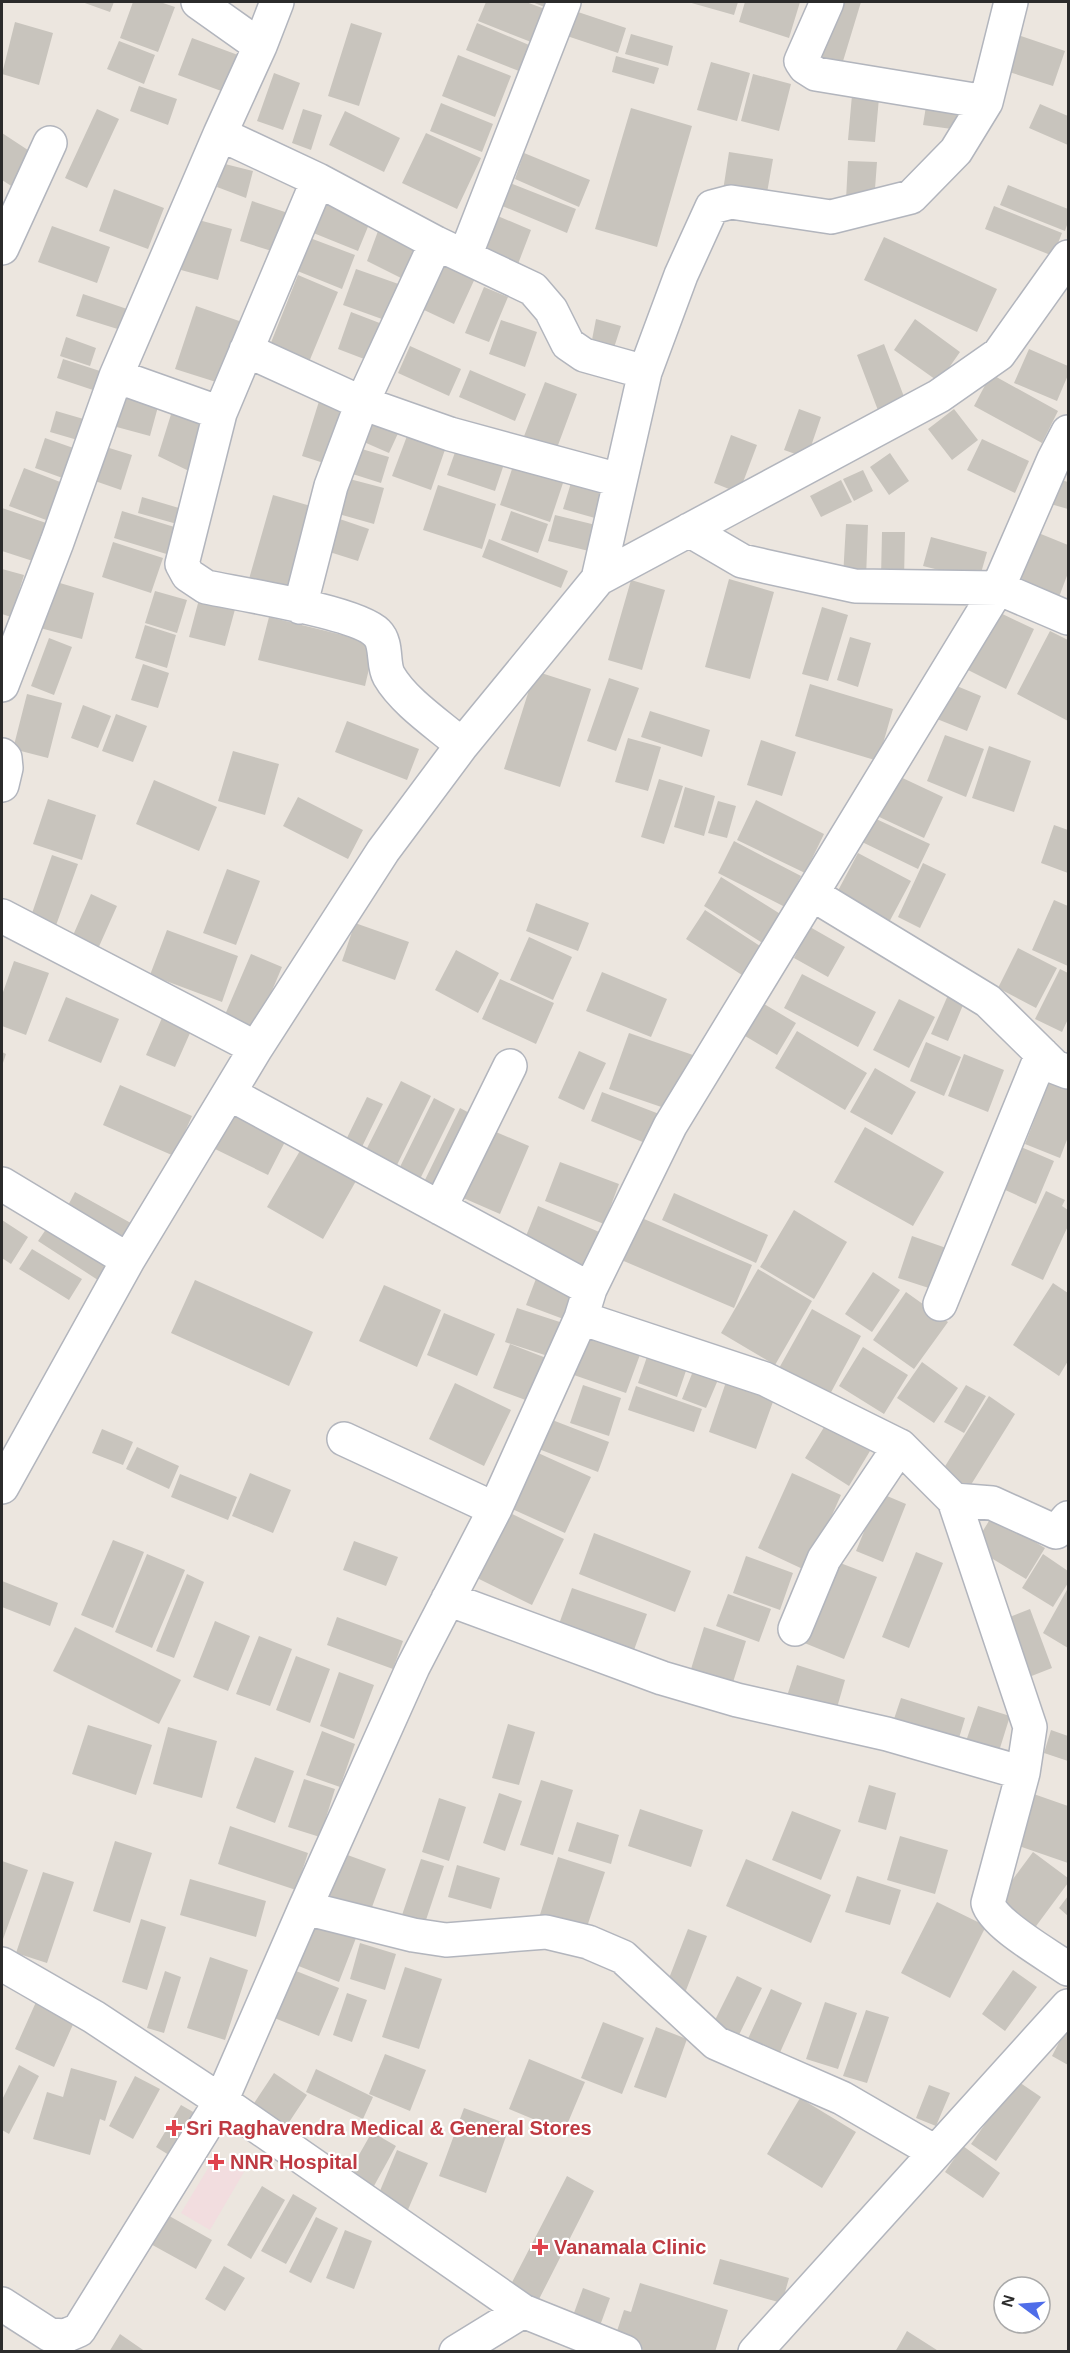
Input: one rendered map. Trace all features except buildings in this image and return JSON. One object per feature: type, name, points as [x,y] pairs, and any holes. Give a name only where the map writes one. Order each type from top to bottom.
[{"type":"street","points":[[198,2],[260,46]]},
{"type":"street","points":[[2,685],[57,542],[116,376],[277,2]]},
{"type":"street","points":[[300,607],[331,486],[362,403],[451,249],[564,2]]},
{"type":"street","points":[[827,2],[801,61],[805,67],[816,74],[986,102]]},
{"type":"street","points":[[598,579],[645,372],[681,275],[712,207],[731,202],[831,217],[911,197],[956,151],[986,102],[1011,2]]},
{"type":"street","points":[[220,134],[318,180],[533,289],[551,310],[568,344],[576,350],[584,355],[645,372]]},
{"type":"street","points":[[2,248],[50,143]]},
{"type":"street","points":[[318,180],[220,413],[182,564],[188,575],[206,587],[356,620],[378,633],[383,643],[387,674],[399,690],[462,745]]},
{"type":"street","points":[[2,1487],[128,1260],[256,1048],[383,851],[462,745],[598,579],[939,396],[999,354],[1068,257]]},
{"type":"street","points":[[246,350],[362,403],[450,434],[619,480]]},
{"type":"street","points":[[116,376],[220,413]]},
{"type":"street","points":[[2,2304],[50,2335],[65,2336],[79,2330],[221,2101],[304,1908],[413,1666],[495,1509],[585,1303],[670,1126],[998,588],[1064,451]]},
{"type":"street","points":[[689,530],[742,561],[855,586],[998,588],[1068,618]]},
{"type":"street","points":[[2,755],[5,758],[6,768],[2,785]]},
{"type":"street","points":[[812,894],[988,1001],[1055,1067],[1068,1072]]},
{"type":"street","points":[[2,916],[256,1048]]},
{"type":"street","points":[[940,1304],[1042,1054]]},
{"type":"street","points":[[440,1208],[510,1066]]},
{"type":"street","points":[[230,1094],[440,1208],[585,1303],[765,1379],[900,1446],[954,1500],[1030,1727],[1023,1773],[988,1903],[992,1913],[1003,1924],[1068,1969]]},
{"type":"street","points":[[2,1184],[128,1260]]},
{"type":"street","points":[[344,1439],[495,1509]]},
{"type":"street","points":[[795,1629],[824,1558],[900,1446]]},
{"type":"street","points":[[954,1500],[992,1503],[1056,1532],[1068,1518]]},
{"type":"street","points":[[448,1599],[662,1678],[737,1700],[887,1734],[1023,1773]]},
{"type":"street","points":[[304,1908],[413,1935],[446,1940],[546,1932],[588,1942],[623,1957],[716,2043],[842,2098],[935,2152]]},
{"type":"street","points":[[2,1964],[94,2017],[221,2101],[523,2311],[625,2352]]},
{"type":"street","points":[[755,2352],[1068,2006]]},
{"type":"street","points":[[456,2352],[523,2311]]},
{"type":"shaded area","points":[[216,2155],[244,2172],[210,2230],[181,2213]]},
{"type":"place","name":"Sri Raghavendra Medical & General Stores","points":[[174,2128]]},
{"type":"place","name":"NNR Hospital","points":[[216,2162]]},
{"type":"place","name":"Vanamala Clinic","points":[[540,2247]]}]
